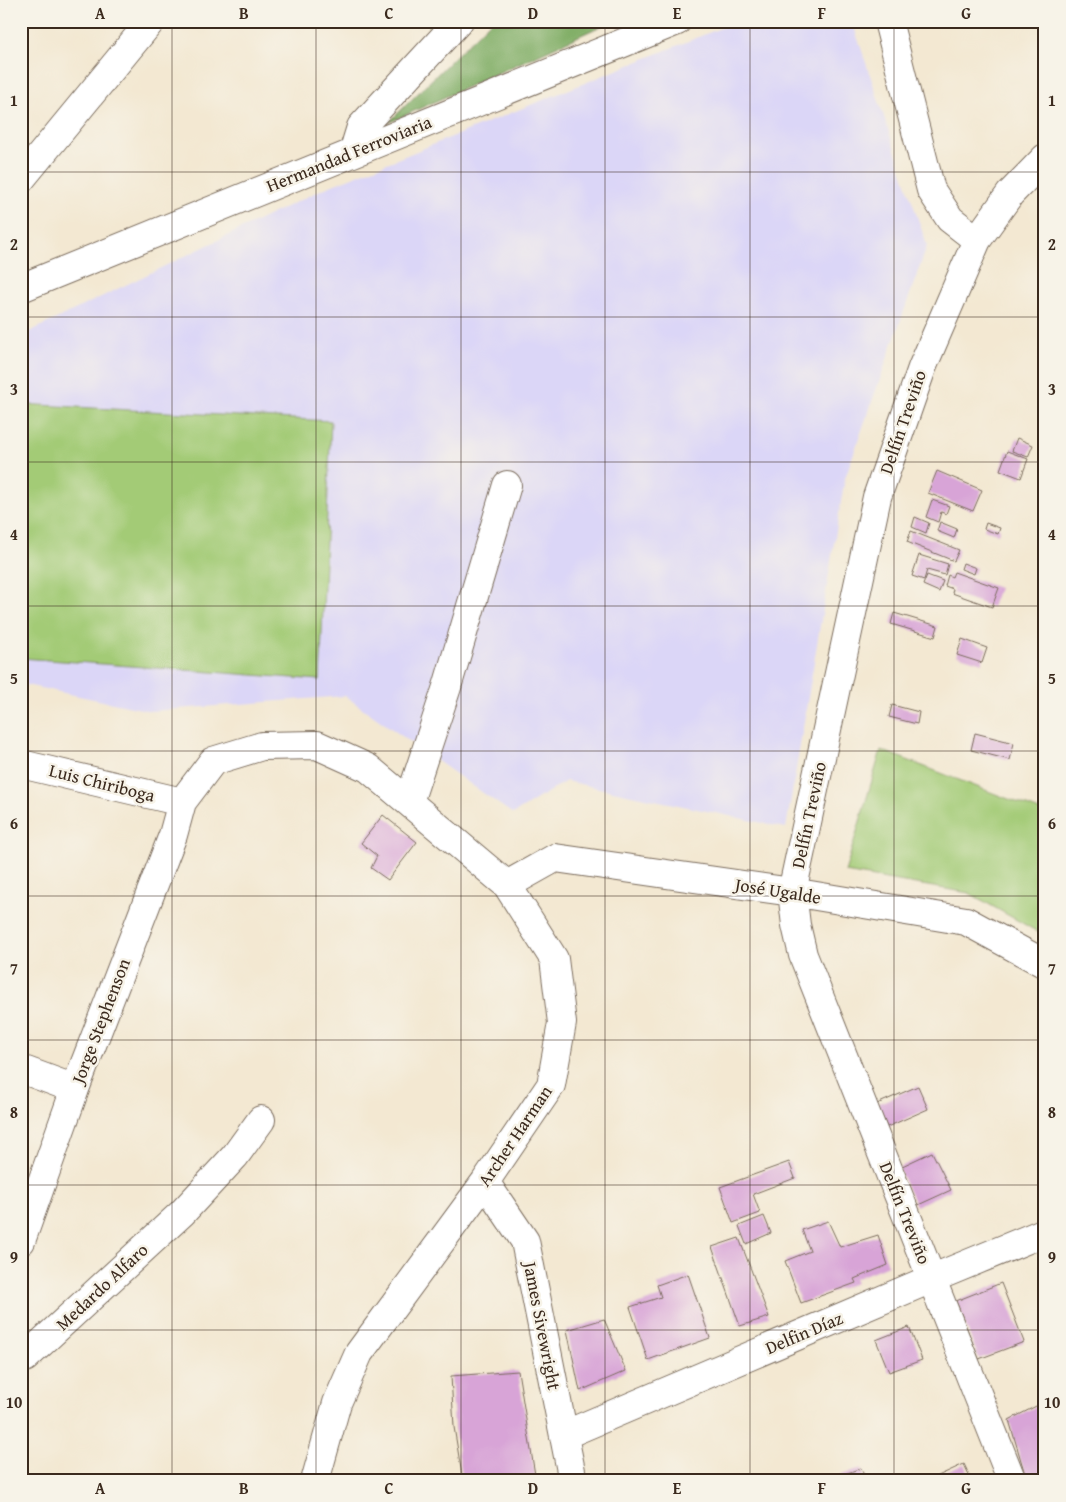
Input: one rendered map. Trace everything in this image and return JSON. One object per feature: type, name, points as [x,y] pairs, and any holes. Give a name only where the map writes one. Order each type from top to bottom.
[{"type":"street","points":[[21,179],[151,21]]},
{"type":"street","points":[[353,153],[360,127],[459,21]]},
{"type":"street","name":"Hermandad Ferroviaria","points":[[21,288],[678,21]]},
{"type":"street","points":[[888,21],[931,190],[950,219],[977,240]]},
{"type":"street","name":"Delfín Treviño","points":[[1012,1481],[803,955],[796,925],[792,892],[877,497],[922,368],[977,240],[1010,194],[1045,158]]},
{"type":"street","points":[[409,802],[447,687],[507,485]]},
{"type":"street","name":"Archer Harman","points":[[182,802],[212,761],[262,746],[317,745],[368,768],[507,885],[554,959],[562,1023],[551,1085],[485,1182],[360,1353],[337,1403],[315,1481]]},
{"type":"street","name":"Luis Chiriboga","points":[[21,764],[182,802]]},
{"type":"street","name":"Jorge Stephenson","points":[[21,1241],[74,1089],[173,835],[182,802]]},
{"type":"street","name":"José Ugalde","points":[[507,885],[555,858],[792,892],[966,921],[1045,964]]},
{"type":"street","points":[[21,1069],[74,1089]]},
{"type":"street","name":"Medardo Alfaro","points":[[21,1359],[32,1352],[182,1213],[235,1156],[261,1120]]},
{"type":"street","name":"James Sivewright","points":[[485,1182],[525,1241],[573,1481]]},
{"type":"street","name":"Delfin Díaz","points":[[564,1435],[930,1278],[1045,1232]]},
{"type":"shaded area","points":[[738,21],[852,21],[927,246],[845,478],[786,828],[566,781],[513,814],[345,696],[151,711],[21,684],[21,336],[323,189]]},
{"type":"green space","points":[[491,21],[612,21],[388,123]]},
{"type":"green space","points":[[21,404],[331,421],[320,680],[21,658]]},
{"type":"green space","points":[[881,750],[1045,813],[1045,936],[969,893],[845,872]]},
{"type":"building","points":[[1017,438],[1033,445],[1028,457],[1012,451]]},
{"type":"building","points":[[1007,451],[1028,459],[1021,478],[1000,470]]},
{"type":"building","points":[[937,471],[982,490],[973,511],[928,493]]},
{"type":"building","points":[[932,500],[949,506],[946,514],[941,512],[938,522],[926,517]]},
{"type":"building","points":[[915,517],[929,523],[926,533],[912,527]]},
{"type":"building","points":[[940,522],[957,529],[954,538],[937,531]]},
{"type":"building","points":[[986,523],[1000,528],[998,534],[984,529]]},
{"type":"building","points":[[911,531],[959,550],[954,561],[907,542]]},
{"type":"building","points":[[919,555],[948,564],[945,575],[927,570],[924,580],[912,576]]},
{"type":"building","points":[[963,563],[976,568],[974,574],[961,569]]},
{"type":"building","points":[[954,572],[999,588],[992,607],[952,593],[953,589],[945,586],[948,575],[952,577]]},
{"type":"building","points":[[927,575],[943,581],[939,592],[923,585]]},
{"type":"building","points":[[894,613],[938,626],[935,637],[891,624]]},
{"type":"building","points":[[962,639],[987,648],[982,663],[957,655]]},
{"type":"building","points":[[892,705],[919,712],[917,724],[889,717]]},
{"type":"building","points":[[975,733],[1014,743],[1010,760],[971,750]]},
{"type":"building","points":[[383,815],[417,842],[388,880],[371,868],[377,856],[361,843]]},
{"type":"building","points":[[918,1086],[928,1109],[887,1127],[877,1104]]},
{"type":"building","points":[[932,1152],[951,1190],[916,1206],[898,1168]]},
{"type":"building","points":[[789,1162],[795,1178],[753,1194],[760,1213],[733,1223],[720,1187]]},
{"type":"building","points":[[764,1216],[771,1233],[746,1244],[739,1226]]},
{"type":"building","points":[[828,1221],[840,1247],[878,1235],[888,1265],[854,1279],[856,1283],[801,1303],[785,1261],[810,1251],[802,1230]]},
{"type":"building","points":[[739,1238],[769,1317],[740,1326],[712,1247]]},
{"type":"building","points":[[688,1274],[710,1338],[648,1360],[630,1307],[661,1297],[657,1285]]},
{"type":"building","points":[[1001,1283],[1024,1342],[979,1359],[956,1301]]},
{"type":"building","points":[[604,1319],[626,1371],[580,1391],[567,1330]]},
{"type":"building","points":[[909,1327],[922,1360],[889,1372],[876,1340]]},
{"type":"building","points":[[518,1371],[536,1481],[463,1481],[454,1427],[451,1376]]},
{"type":"building","points":[[1042,1403],[1045,1409],[1045,1481],[1027,1481],[1009,1420]]},
{"type":"building","points":[[964,1464],[972,1481],[940,1481],[938,1476]]},
{"type":"building","points":[[861,1468],[866,1481],[826,1481]]}]
